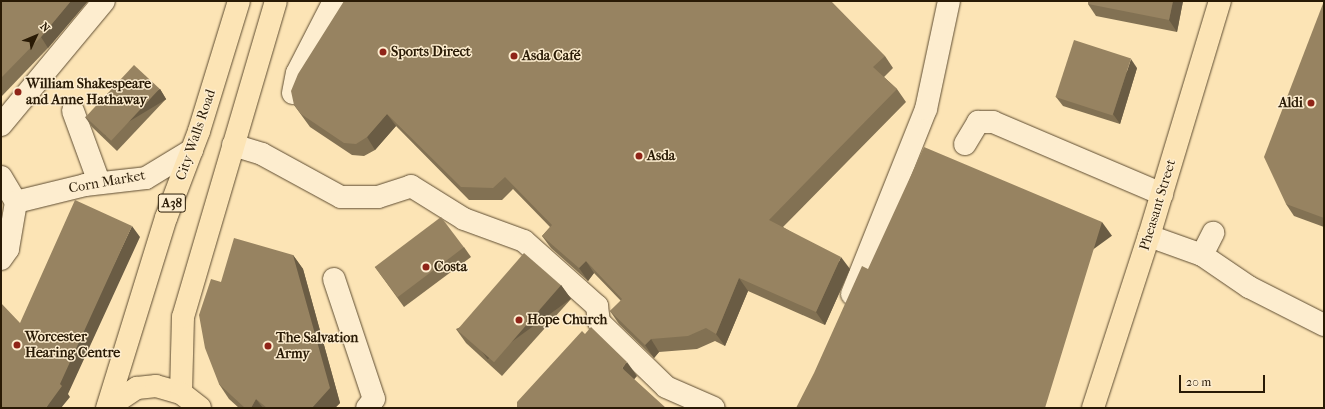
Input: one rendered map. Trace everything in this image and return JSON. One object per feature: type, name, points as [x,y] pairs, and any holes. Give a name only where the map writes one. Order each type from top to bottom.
[{"type":"main road","name":"City Walls Road","points":[[107,407],[166,218],[192,150],[239,1]]},
{"type":"main road","points":[[181,393],[183,317],[276,1]]},
{"type":"main road","name":"Pheasant Street","points":[[1093,408],[1149,236],[1220,1]]},
{"type":"main road","points":[[1214,23],[1231,1]]},
{"type":"main road","name":"A38","points":[[107,407],[137,388],[156,386],[181,393],[200,408]]},
{"type":"street","points":[[1,125],[104,1]]},
{"type":"street","points":[[292,93],[297,73],[334,1]]},
{"type":"street","points":[[842,316],[862,273],[926,109],[949,1]]},
{"type":"street","points":[[73,111],[99,182]]},
{"type":"street","points":[[965,144],[978,122],[993,122],[1162,194]]},
{"type":"street","points":[[233,145],[262,154],[341,197],[378,196],[411,186],[464,218],[524,241],[597,306],[599,322],[666,387],[714,408]]},
{"type":"street","name":"Corn Market","points":[[9,199],[99,182],[146,178],[192,150]]},
{"type":"street","points":[[1,177],[9,199],[8,249],[1,259]]},
{"type":"street","points":[[1202,255],[1212,233]]},
{"type":"street","points":[[1149,236],[1202,255],[1249,287],[1324,325]]},
{"type":"street","points":[[334,279],[374,398],[367,408]]},
{"type":"building","points":[[1,1],[71,1],[41,37],[1,78]]},
{"type":"building","name":"Asda","points":[[344,1],[831,1],[885,56],[873,67],[897,89],[769,220],[841,257],[816,312],[739,278],[716,334],[706,328],[688,336],[651,339],[645,345],[610,311],[622,299],[586,261],[579,268],[542,236],[552,225],[505,177],[493,188],[461,187],[387,114],[367,137],[356,144],[344,143],[301,114],[294,105],[291,91],[298,74]]},
{"type":"building","points":[[1088,1],[1173,1],[1169,20],[1088,4]]},
{"type":"building","name":"Aldi","points":[[1324,1],[1324,218],[1286,204],[1264,157]]},
{"type":"building","points":[[1074,40],[1131,59],[1113,116],[1055,97]]},
{"type":"building","points":[[134,65],[160,89],[111,141],[86,117]]},
{"type":"building","points":[[924,147],[1102,222],[1045,408],[796,408],[814,373],[862,266],[868,269]]},
{"type":"building","points":[[75,200],[132,226],[60,384],[62,386],[46,408],[1,408],[1,303],[20,323]]},
{"type":"building","name":"Costa","points":[[441,217],[464,247],[398,297],[375,267]]},
{"type":"building","name":"The Salvation Army","points":[[234,238],[293,255],[330,388],[312,408],[267,408],[256,399],[251,408],[245,408],[219,384],[205,348],[199,315],[211,279],[221,282]]},
{"type":"building","name":"Hope Church","points":[[524,253],[561,285],[494,362],[457,330]]},
{"type":"building","points":[[591,327],[627,362],[622,368],[666,408],[517,408],[517,402],[582,331],[585,334]]},
{"type":"place","name":"Sports Direct","points":[[383,52]]},
{"type":"place","name":"Asda Café","points":[[514,56]]},
{"type":"place","name":"William Shakespeare and Anne Hathaway","points":[[18,92]]},
{"type":"place","name":"Aldi","points":[[1311,103]]},
{"type":"place","name":"Asda","points":[[639,156]]},
{"type":"place","name":"Costa","points":[[426,267]]},
{"type":"place","name":"Hope Church","points":[[519,320]]},
{"type":"place","name":"Worcester Hearing Centre","points":[[17,345]]},
{"type":"place","name":"The Salvation Army","points":[[268,346]]}]
